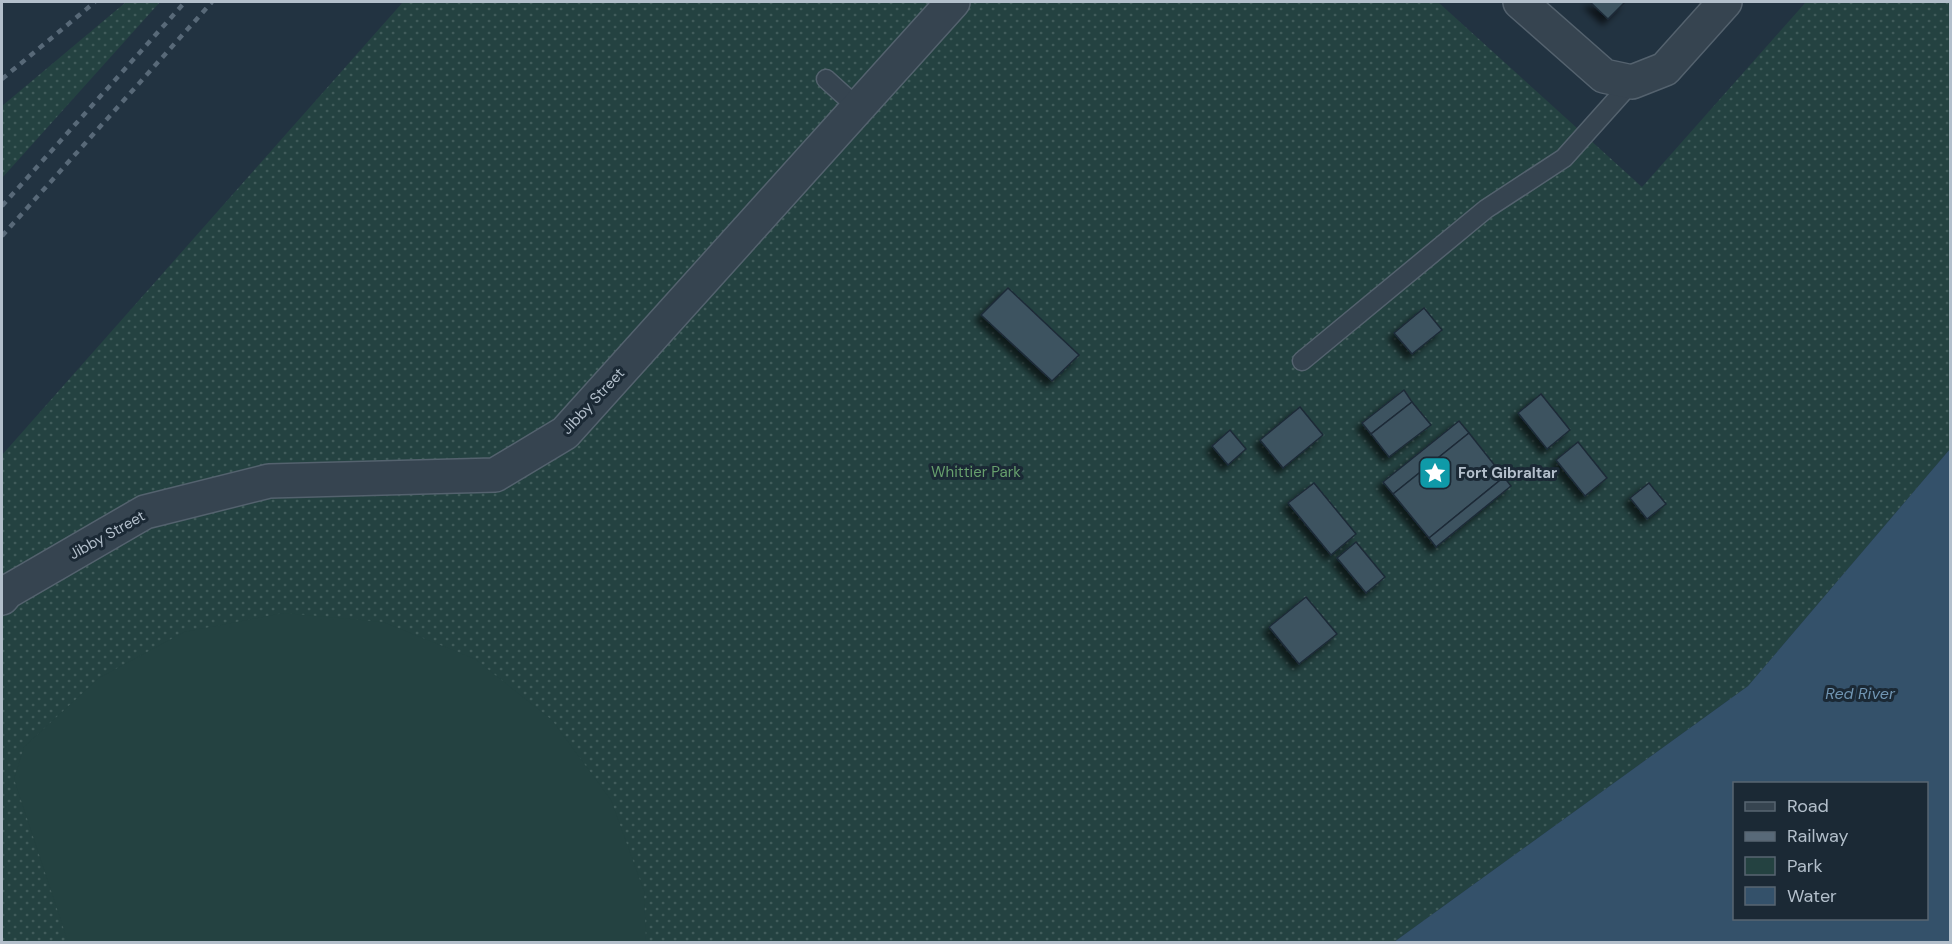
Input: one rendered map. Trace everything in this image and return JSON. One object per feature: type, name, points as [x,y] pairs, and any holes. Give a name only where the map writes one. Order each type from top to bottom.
[{"type":"street","name":"Jibby Street","points":[[2,598],[7,592],[145,512],[269,481],[495,475],[566,433],[953,2]]},
{"type":"street","points":[[1520,2],[1604,76],[1632,82],[1665,69],[1725,2]]},
{"type":"lane","points":[[826,79],[858,108]]},
{"type":"lane","points":[[1302,361],[1486,209],[1564,158],[1632,82]]},
{"type":"green space","points":[[126,2],[160,2],[2,178],[2,106]]},
{"type":"green space","name":"Whittier Park","points":[[403,2],[1438,2],[1642,187],[1806,2],[1950,2],[1950,449],[1748,686],[1394,942],[2,942],[2,455]]},
{"type":"green space","points":[[284,613],[383,622],[475,659],[552,720],[611,800],[644,891],[646,942],[68,942],[14,779],[24,747],[99,678],[184,632]]},
{"type":"water","name":"Red River","points":[[1950,449],[1950,942],[1394,942],[1748,686]]},
{"type":"building","points":[[1590,2],[1625,2],[1608,19]]},
{"type":"building","points":[[1008,288],[1079,355],[1052,381],[981,315]]},
{"type":"building","points":[[1424,308],[1442,330],[1412,354],[1394,333]]},
{"type":"building","points":[[1404,390],[1412,402],[1371,434],[1362,423]]},
{"type":"building","points":[[1541,394],[1570,430],[1547,449],[1518,413]]},
{"type":"building","points":[[1412,402],[1431,425],[1389,457],[1371,434]]},
{"type":"building","points":[[1300,407],[1323,435],[1283,468],[1260,440]]},
{"type":"building","points":[[1459,421],[1469,433],[1393,494],[1383,482]]},
{"type":"building","points":[[1230,430],[1246,449],[1228,465],[1212,446]]},
{"type":"building","points":[[1469,433],[1504,477],[1429,538],[1393,494]]},
{"type":"building","points":[[1578,442],[1607,478],[1585,496],[1556,460]]},
{"type":"building","points":[[1504,477],[1511,486],[1436,547],[1429,538]]},
{"type":"building","points":[[1314,483],[1356,534],[1331,555],[1288,503]]},
{"type":"building","points":[[1649,483],[1666,504],[1647,519],[1630,498]]},
{"type":"building","points":[[1356,542],[1385,577],[1366,593],[1337,558]]},
{"type":"building","points":[[1306,597],[1337,634],[1299,664],[1269,627]]},
{"type":"railway","points":[[2,79],[95,2]]},
{"type":"railway","points":[[2,206],[185,2]]},
{"type":"railway","points":[[2,236],[212,2]]},
{"type":"place","name":"Fort Gibraltar","points":[[1435,473]]}]
